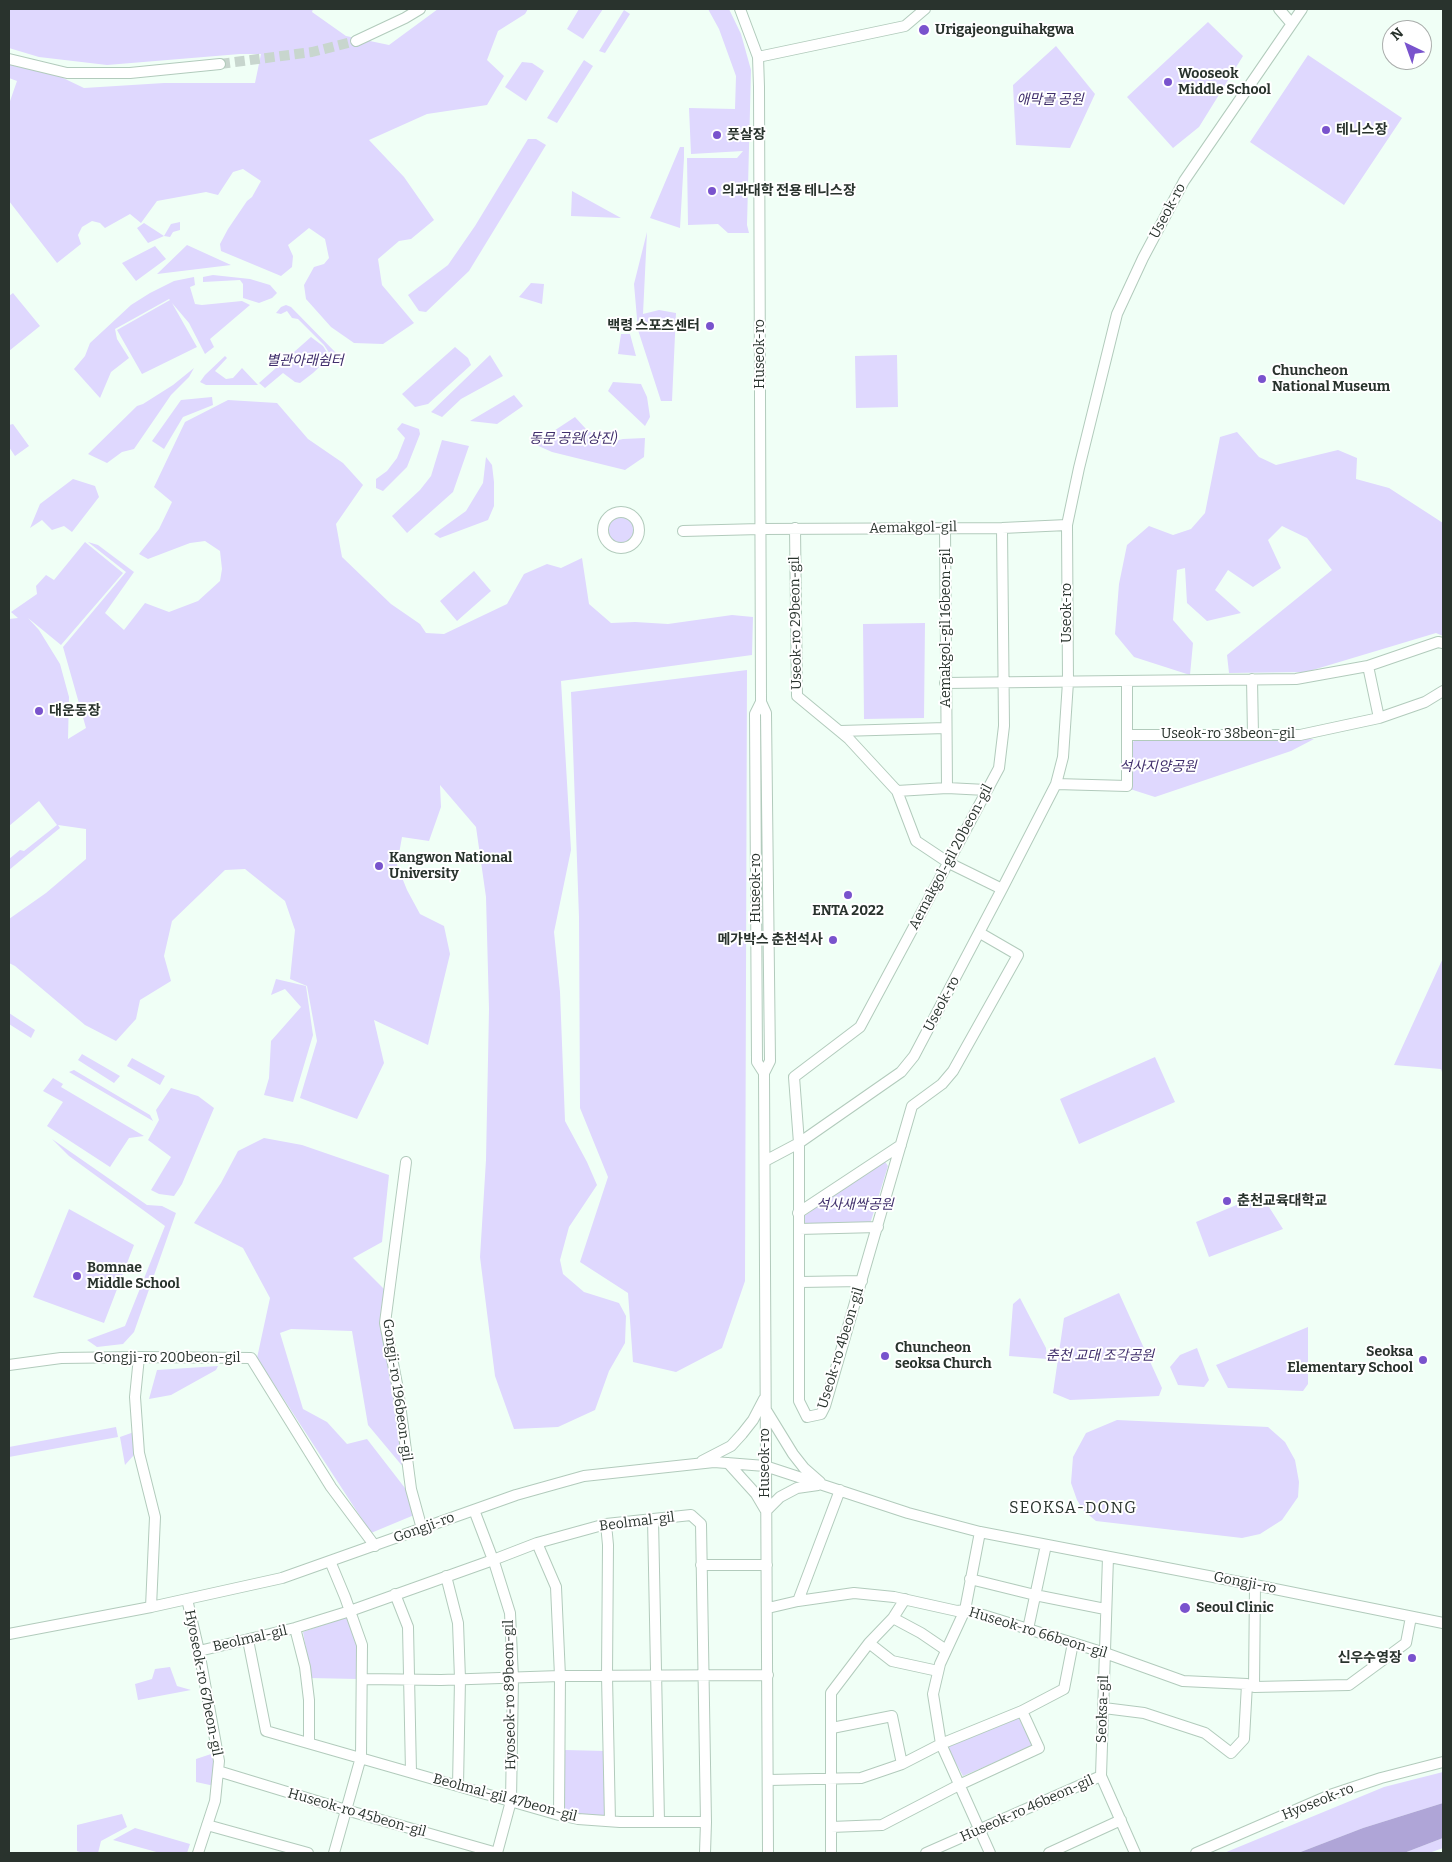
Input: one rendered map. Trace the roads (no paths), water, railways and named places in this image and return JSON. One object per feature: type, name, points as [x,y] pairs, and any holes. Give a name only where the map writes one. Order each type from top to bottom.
[{"type":"street","points":[[356,42],[420,9]]},
{"type":"street","name":"Huseok-ro","points":[[740,9],[758,57],[761,702],[754,714],[757,1062],[764,1072],[768,1853]]},
{"type":"street","points":[[758,57],[905,26],[925,9]]},
{"type":"street","points":[[1279,9],[1291,23]]},
{"type":"street","name":"Useok-ro","points":[[765,1161],[799,1143],[901,1072],[914,1056],[980,933],[1056,784],[1063,757],[1068,682],[1066,525],[1117,314],[1143,258],[1184,181],[1302,9]]},
{"type":"street","points":[[9,58],[68,72],[130,73],[220,64]]},
{"type":"street","name":"Aemakgol-gil","points":[[683,531],[795,528],[1002,528],[1066,525]]},
{"type":"street","name":"Useok-ro 29beon-gil","points":[[795,528],[797,696],[849,739],[897,791],[916,841],[949,863],[1002,889]]},
{"type":"street","name":"Aemakgol-gil 16beon-gil","points":[[945,528],[947,788]]},
{"type":"street","name":"Aemakgol-gil 20beon-gil","points":[[799,1143],[794,1077],[860,1027],[999,768],[1004,726],[1002,528]]},
{"type":"street","points":[[946,683],[1296,679],[1368,666],[1438,642],[1443,643]]},
{"type":"street","points":[[1368,666],[1380,718]]},
{"type":"street","points":[[1252,680],[1253,735]]},
{"type":"street","points":[[1056,784],[1127,786],[1127,682]]},
{"type":"street","name":"Useok-ro 38beon-gil","points":[[1128,735],[1300,734],[1380,718],[1426,702],[1443,691]]},
{"type":"street","name":"Aemakgol-gil 16beon-gil","points":[[840,731],[946,728]]},
{"type":"street","points":[[897,791],[947,788],[986,790]]},
{"type":"street","name":"Useok-ro 4beon-gil","points":[[799,1143],[799,1401],[808,1417],[821,1414],[825,1406],[912,1106],[942,1084],[953,1071],[1018,955],[980,933]]},
{"type":"street","points":[[798,1213],[901,1145]]},
{"type":"street","name":"Gongji-ro 196beon-gil","points":[[406,1162],[385,1323],[398,1389],[412,1489],[422,1529]]},
{"type":"street","points":[[799,1229],[878,1227]]},
{"type":"street","name":"Useok-ro 4beon-gil","points":[[800,1282],[862,1281]]},
{"type":"street","points":[[139,1357],[135,1397],[139,1453],[155,1517],[151,1607]]},
{"type":"street","name":"Gongji-ro 200beon-gil","points":[[9,1365],[61,1358],[251,1358],[331,1487],[375,1546]]},
{"type":"street","points":[[694,1464],[731,1446],[753,1420],[765,1396]]},
{"type":"street","points":[[765,1410],[804,1468],[822,1485]]},
{"type":"street","points":[[728,1463],[756,1494],[766,1511],[780,1497],[797,1488],[822,1485]]},
{"type":"street","name":"Gongji-ro","points":[[9,1634],[151,1607],[282,1578],[516,1495],[584,1476],[694,1464],[728,1463],[765,1466],[908,1513],[980,1532],[1443,1623]]},
{"type":"street","points":[[798,1601],[840,1490]]},
{"type":"street","name":"Hyoseok-ro 89beon-gil","points":[[474,1510],[510,1613],[513,1678],[511,1802],[497,1853]]},
{"type":"street","name":"Beolmal-gil","points":[[199,1651],[295,1628],[350,1611],[537,1543],[606,1524],[691,1515],[700,1524],[705,1853]]},
{"type":"street","points":[[653,1519],[658,1821]]},
{"type":"street","points":[[606,1524],[608,1546],[607,1676],[610,1821]]},
{"type":"street","points":[[980,1532],[965,1610],[946,1650],[938,1671],[933,1694],[941,1744],[990,1853]]},
{"type":"street","points":[[537,1543],[556,1588],[560,1676],[559,1815]]},
{"type":"street","points":[[1028,1629],[1046,1545]]},
{"type":"street","name":"Seoksa-gil","points":[[1108,1557],[1101,1776],[1135,1853]]},
{"type":"street","points":[[330,1561],[362,1645],[361,1757],[334,1853]]},
{"type":"street","points":[[701,1565],[766,1565]]},
{"type":"street","points":[[446,1576],[458,1623],[460,1679],[458,1786]]},
{"type":"street","points":[[970,1579],[1035,1595],[1105,1609]]},
{"type":"street","points":[[1104,1708],[1144,1713],[1205,1733],[1231,1753],[1244,1738],[1250,1686],[1255,1585]]},
{"type":"street","name":"Huseok-ro 66beon-gil","points":[[768,1608],[798,1601],[854,1593],[905,1600],[957,1611],[965,1610],[1105,1653],[1183,1681],[1250,1686],[1349,1685],[1406,1643],[1411,1617]]},
{"type":"street","points":[[395,1594],[408,1627],[411,1772]]},
{"type":"street","name":"Hyoseok-ro 67beon-gil","points":[[187,1599],[199,1651],[219,1761],[214,1801],[198,1853]]},
{"type":"street","points":[[830,1853],[831,1693],[869,1643],[894,1618],[905,1600]]},
{"type":"street","points":[[894,1618],[946,1650]]},
{"type":"street","points":[[295,1628],[305,1667],[309,1700],[309,1743]]},
{"type":"street","name":"Beolmal-gil 47beon-gil","points":[[248,1640],[266,1731],[511,1802],[578,1819],[706,1822]]},
{"type":"street","points":[[869,1643],[892,1661],[938,1671]]},
{"type":"street","points":[[769,1780],[861,1778],[902,1764],[941,1744],[1022,1711],[1064,1689],[1073,1643]]},
{"type":"street","points":[[362,1680],[560,1676],[768,1675]]},
{"type":"street","points":[[831,1827],[882,1825],[959,1785],[1039,1748],[1022,1711]]},
{"type":"street","points":[[832,1728],[892,1716],[902,1764]]},
{"type":"street","name":"Hyoseok-ro","points":[[1196,1853],[1330,1795],[1381,1778],[1443,1762]]},
{"type":"street","name":"Huseok-ro 45beon-gil","points":[[218,1771],[497,1853]]},
{"type":"street","name":"Huseok-ro 46beon-gil","points":[[926,1853],[1101,1776]]},
{"type":"street","points":[[1049,1853],[1121,1820]]},
{"type":"street","points":[[207,1825],[308,1853]]},
{"type":"tunnel","points":[[220,64],[312,52],[356,41]]},
{"type":"place","name":"Urigajeonguihakgwa","points":[[924,30]]},
{"type":"place","name":"Wooseok Middle School","points":[[1168,82]]},
{"type":"place","name":"테니스장","points":[[1326,130]]},
{"type":"place","name":"풋살장","points":[[717,135]]},
{"type":"place","name":"의과대학 전용 테니스장","points":[[712,191]]},
{"type":"place","name":"백령 스포츠센터","points":[[710,326]]},
{"type":"place","name":"Chuncheon National Museum","points":[[1262,379]]},
{"type":"place","name":"대운동장","points":[[39,711]]},
{"type":"place","name":"Kangwon National University","points":[[379,866]]},
{"type":"place","name":"ENTA 2022","points":[[848,895]]},
{"type":"place","name":"메가박스 춘천석사","points":[[833,940]]},
{"type":"place","name":"춘천교육대학교","points":[[1227,1201]]},
{"type":"place","name":"Bomnae Middle School","points":[[77,1276]]},
{"type":"place","name":"Chuncheon seoksa Church","points":[[885,1356]]},
{"type":"place","name":"Seoksa Elementary School","points":[[1423,1360]]},
{"type":"place","name":"Seoul Clinic","points":[[1185,1608]]},
{"type":"place","name":"신우수영장","points":[[1412,1658]]},
{"type":"district","name":"SEOKSA-DONG","points":[[1073,1509]]},
{"type":"park label","name":"애막골 공원","points":[[1050,100]]},
{"type":"park label","name":"별관아래쉼터","points":[[305,361]]},
{"type":"park label","name":"동문 공원(상진)","points":[[573,439]]},
{"type":"park label","name":"석사지양공원","points":[[1158,767]]},
{"type":"park label","name":"석사새싹공원","points":[[855,1205]]},
{"type":"park label","name":"춘천 교대 조각공원","points":[[1100,1356]]}]
